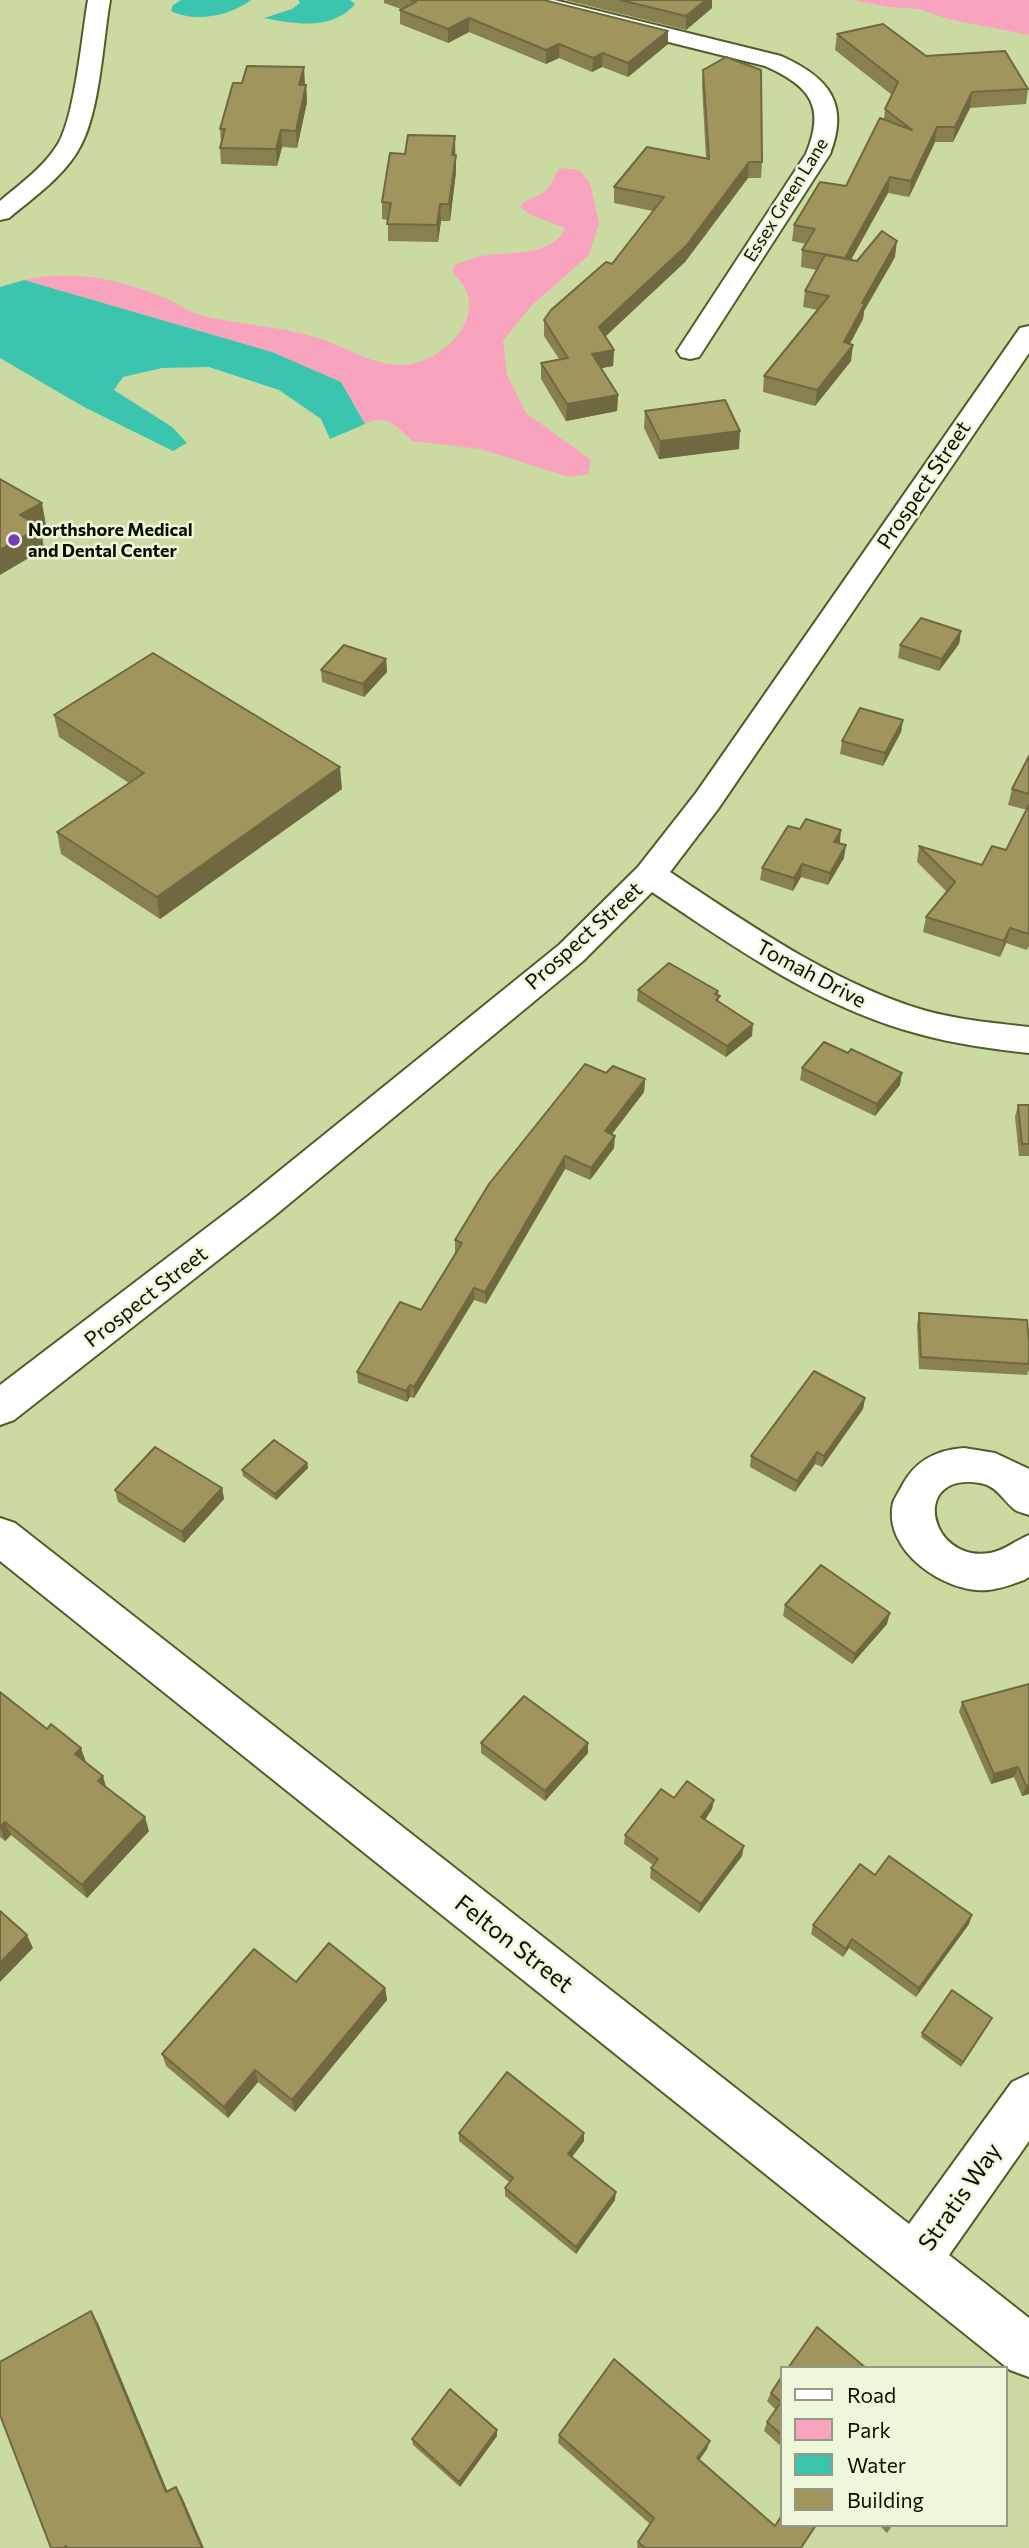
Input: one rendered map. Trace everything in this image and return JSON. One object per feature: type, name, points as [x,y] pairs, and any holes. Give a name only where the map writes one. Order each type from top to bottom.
[{"type":"street","points":[[0,213],[44,176],[70,144],[81,109],[99,0]]},
{"type":"street","name":"Essex Green Lane","points":[[528,0],[773,61],[792,68],[807,80],[825,101],[829,123],[827,137],[818,154],[690,351]]},
{"type":"street","name":"Prospect Street","points":[[0,1408],[271,1199],[570,953],[650,875],[707,801],[1029,334]]},
{"type":"street","name":"Tomah Drive","points":[[650,875],[789,967],[844,995],[901,1017],[946,1030],[989,1038],[1029,1040]]},
{"type":"street","points":[[1028,1555],[1013,1566],[994,1571],[974,1572],[954,1566],[936,1556],[922,1542],[914,1526],[912,1509],[917,1491],[929,1477],[946,1468],[967,1465],[989,1468],[1009,1476],[1029,1497]]},
{"type":"street","name":"Felton Street","points":[[0,1536],[1029,2351]]},
{"type":"street","name":"Stratis Way","points":[[914,2260],[1029,2099]]},
{"type":"green space","points":[[853,0],[1029,0],[1029,35],[948,19],[919,9]]},
{"type":"green space","points":[[560,168],[579,170],[590,183],[599,223],[589,255],[532,305],[503,341],[507,375],[526,413],[591,460],[588,474],[569,477],[480,449],[412,441],[391,423],[379,420],[365,424],[341,382],[272,352],[24,280],[78,276],[114,281],[148,291],[203,316],[304,334],[388,364],[412,364],[439,352],[451,342],[461,331],[467,318],[469,304],[466,290],[453,273],[454,265],[481,256],[540,249],[559,238],[565,228],[531,215],[520,207],[547,190]]},
{"type":"water","points":[[181,0],[251,0],[223,14],[191,17],[171,11],[173,5]]},
{"type":"water","points":[[298,0],[350,0],[355,4],[346,13],[324,22],[300,23],[264,18],[292,9],[300,3]]},
{"type":"water","points":[[24,280],[272,352],[341,382],[365,424],[330,439],[321,419],[279,390],[209,367],[162,368],[123,377],[114,390],[172,427],[187,443],[173,451],[84,407],[0,358],[0,287]]},
{"type":"building","points":[[411,0],[544,0],[668,31],[628,63],[603,53],[593,58],[559,44],[546,50],[469,18],[448,29],[400,10],[416,2]]},
{"type":"building","points":[[620,0],[706,0],[686,16]]},
{"type":"building","points":[[883,24],[926,56],[1005,51],[1028,89],[972,92],[955,127],[937,127],[911,181],[890,177],[845,258],[802,250],[815,229],[794,225],[820,182],[846,186],[880,118],[912,130],[885,109],[898,82],[837,34]]},
{"type":"building","points":[[726,57],[761,70],[762,162],[749,162],[686,246],[599,327],[614,350],[592,354],[618,395],[567,404],[541,363],[568,358],[544,320],[551,310],[606,262],[612,264],[664,197],[614,187],[647,147],[709,159],[703,70]]},
{"type":"building","points":[[247,66],[304,67],[299,85],[306,85],[296,131],[281,130],[276,149],[220,148],[225,129],[220,129],[233,83],[242,83]]},
{"type":"building","points":[[408,135],[455,136],[452,155],[456,155],[449,204],[440,204],[437,225],[387,224],[391,203],[382,202],[390,153],[405,154]]},
{"type":"building","points":[[882,231],[897,241],[862,303],[865,303],[844,342],[853,345],[817,390],[764,376],[829,296],[805,291],[825,255],[857,261]]},
{"type":"building","points":[[725,400],[740,431],[660,441],[645,411]]},
{"type":"building","points":[[0,479],[42,503],[20,515],[40,527],[0,550]]},
{"type":"building","points":[[921,618],[961,631],[942,659],[900,645]]},
{"type":"building","points":[[344,645],[386,659],[363,684],[321,670]]},
{"type":"building","points":[[153,653],[340,767],[157,897],[57,832],[144,773],[54,715]]},
{"type":"building","points":[[860,708],[903,720],[885,753],[842,741]]},
{"type":"building","points":[[1029,756],[1029,794],[1012,789]]},
{"type":"building","points":[[1029,805],[1029,934],[1010,928],[1004,941],[926,917],[955,882],[919,846],[982,865],[992,846],[1006,850]]},
{"type":"building","points":[[806,819],[841,830],[834,842],[846,845],[830,873],[802,864],[794,878],[762,868],[788,826],[800,829]]},
{"type":"building","points":[[669,963],[718,991],[715,994],[720,996],[716,1000],[753,1024],[727,1046],[638,990]]},
{"type":"building","points":[[824,1042],[848,1053],[851,1049],[902,1073],[877,1104],[802,1068]]},
{"type":"building","points":[[585,1064],[606,1073],[613,1066],[645,1079],[605,1131],[615,1136],[591,1168],[565,1156],[485,1292],[474,1288],[414,1387],[410,1385],[406,1391],[357,1372],[400,1302],[421,1310],[462,1243],[455,1240],[489,1184]]},
{"type":"building","points":[[1018,1105],[1029,1105],[1029,1144],[1022,1144]]},
{"type":"building","points":[[919,1313],[1027,1320],[1029,1364],[921,1357]]},
{"type":"building","points":[[814,1371],[865,1398],[824,1456],[817,1452],[797,1481],[751,1456]]},
{"type":"building","points":[[274,1440],[307,1463],[275,1494],[242,1470]]},
{"type":"building","points":[[155,1447],[222,1488],[182,1532],[115,1490]]},
{"type":"building","points":[[821,1565],[890,1613],[855,1654],[785,1605]]},
{"type":"building","points":[[1029,1684],[1029,1785],[1026,1786],[1018,1767],[994,1774],[962,1702]]},
{"type":"building","points":[[0,1692],[47,1729],[51,1724],[81,1748],[75,1754],[103,1776],[98,1781],[145,1817],[82,1885],[5,1822],[0,1827]]},
{"type":"building","points":[[524,1696],[588,1743],[545,1791],[481,1743]]},
{"type":"building","points":[[687,1781],[714,1800],[701,1817],[744,1846],[701,1904],[651,1868],[658,1859],[625,1835],[661,1789],[674,1798]]},
{"type":"building","points":[[889,1856],[972,1915],[919,1988],[852,1939],[846,1949],[813,1925],[860,1864],[875,1875]]},
{"type":"building","points":[[0,1911],[27,1935],[0,1963]]},
{"type":"building","points":[[329,1943],[385,1988],[292,2100],[255,2070],[224,2107],[162,2054],[254,1949],[296,1982]]},
{"type":"building","points":[[952,1990],[992,2018],[963,2062],[922,2033]]},
{"type":"building","points":[[507,2072],[584,2133],[568,2154],[616,2192],[576,2247],[505,2188],[513,2178],[459,2133]]},
{"type":"building","points":[[91,2311],[166,2492],[176,2487],[202,2548],[51,2548],[0,2415],[0,2362]]},
{"type":"building","points":[[817,2327],[864,2366],[789,2366]]},
{"type":"building","points":[[614,2359],[710,2441],[697,2458],[775,2526],[780,2518],[780,2527],[815,2527],[801,2548],[645,2548],[638,2542],[654,2518],[559,2435]]},
{"type":"building","points":[[780,2379],[780,2401],[771,2393]]},
{"type":"building","points":[[450,2389],[497,2430],[459,2482],[412,2439]]},
{"type":"building","points":[[780,2403],[780,2433],[767,2422]]},
{"type":"place","name":"Northshore Medical and Dental Center","points":[[14,540]]}]
